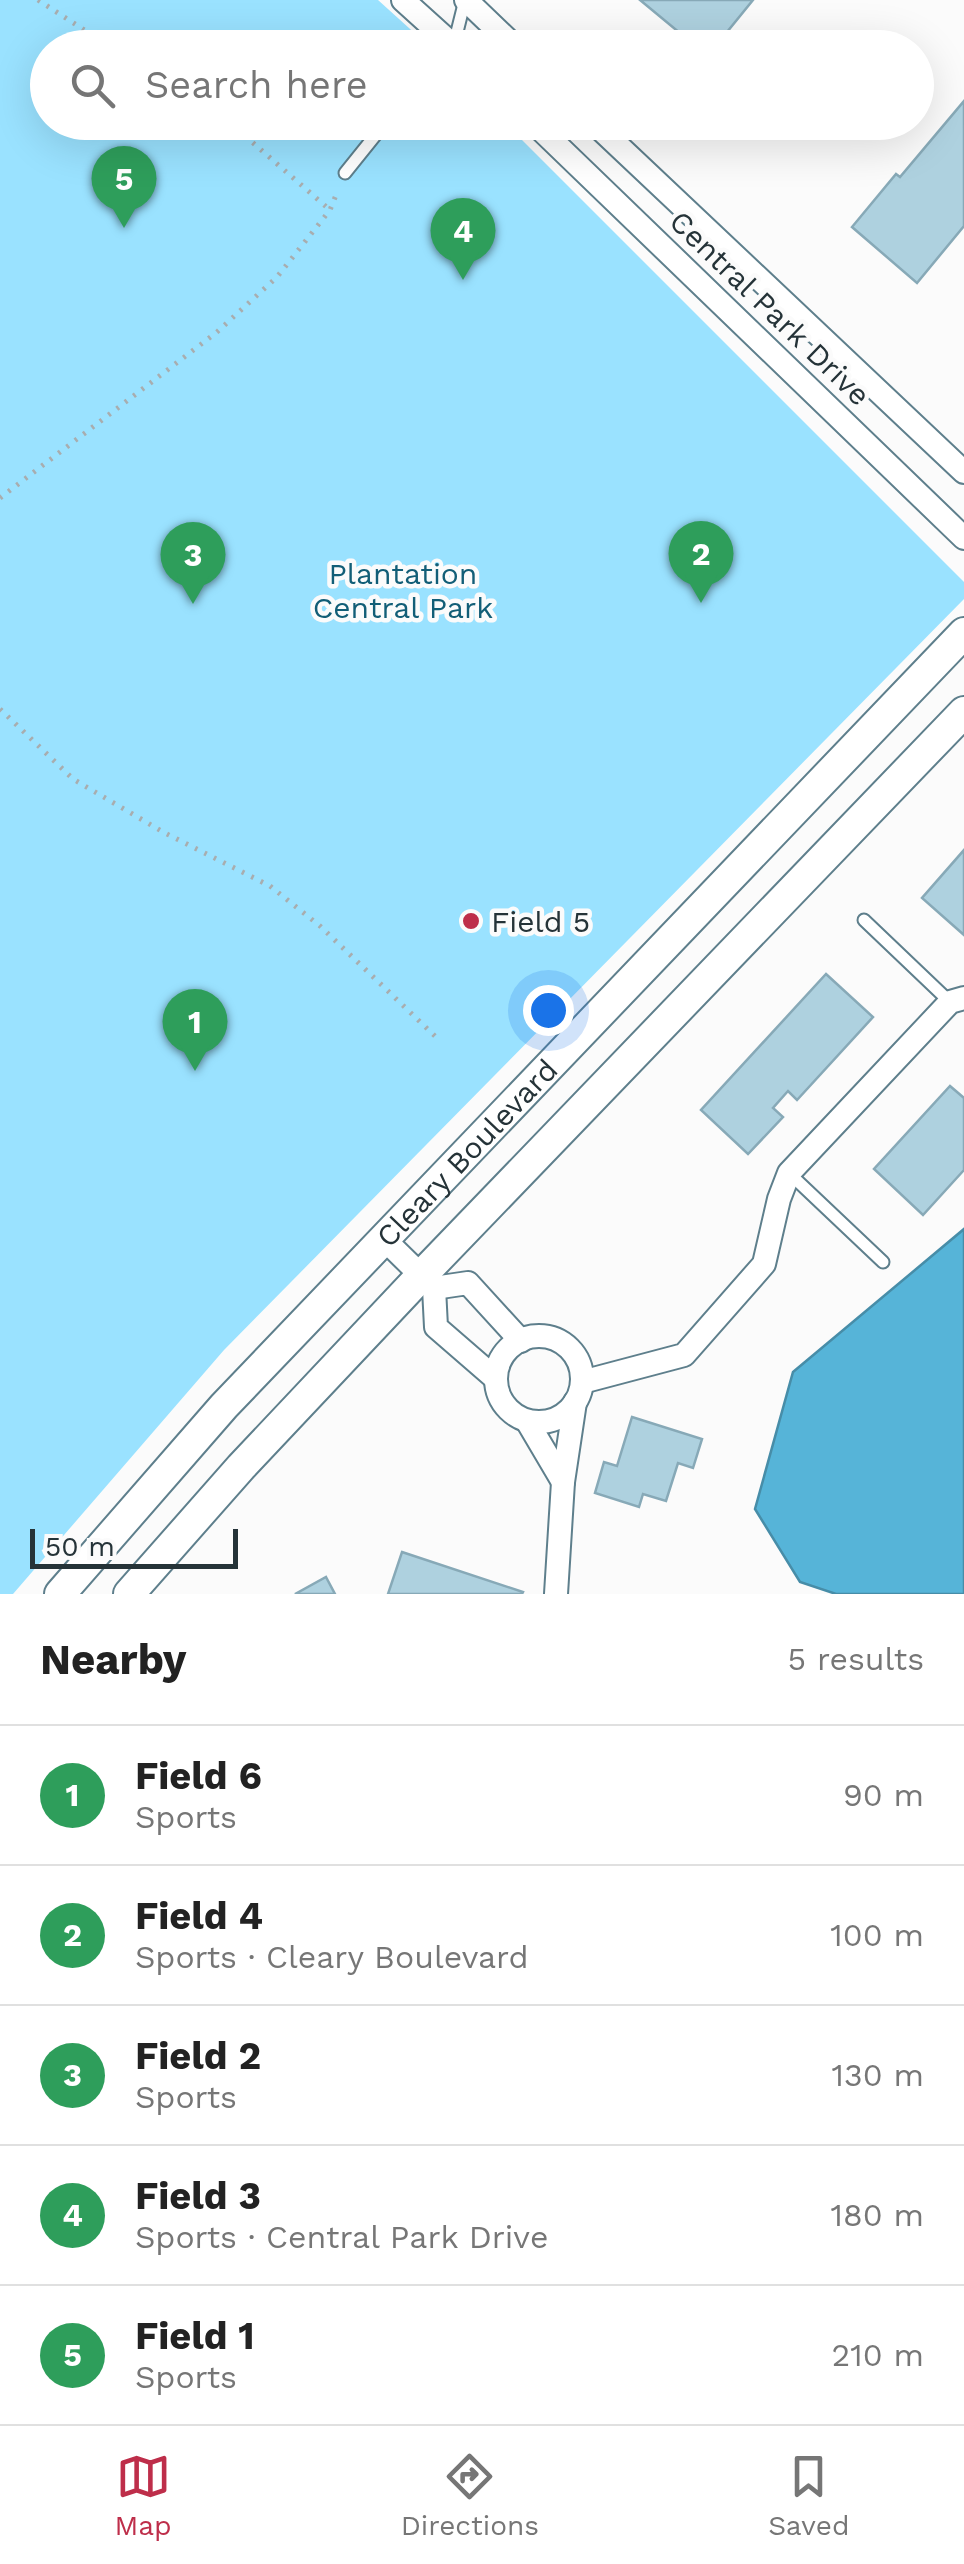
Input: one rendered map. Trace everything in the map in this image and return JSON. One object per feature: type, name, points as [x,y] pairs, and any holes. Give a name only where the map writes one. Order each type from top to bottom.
[{"type":"street","points":[[403,0],[436,30]]},
{"type":"street","points":[[466,0],[497,30]]},
{"type":"street","name":"Central Park Drive","points":[[553,140],[964,538]]},
{"type":"street","name":"Central Park Drive","points":[[613,140],[964,472]]},
{"type":"street","name":"Cleary Boulevard","points":[[60,1594],[224,1406],[964,633]]},
{"type":"street","name":"Cleary Boulevard","points":[[129,1594],[241,1467],[428,1282],[964,712]]},
{"type":"street","points":[[556,1594],[563,1482],[579,1392],[581,1369],[558,1340],[533,1337],[511,1347],[504,1356],[496,1379],[504,1405],[527,1421],[541,1422],[566,1413],[579,1392],[684,1354],[764,1264],[789,1174],[957,1000]]},
{"type":"street","points":[[385,1240],[428,1282],[436,1327],[496,1379]]},
{"type":"street","points":[[428,1282],[468,1283],[521,1341]]},
{"type":"street","points":[[527,1421],[563,1482]]},
{"type":"lane","points":[[458,30],[466,0]]},
{"type":"lane","points":[[345,173],[372,140]]},
{"type":"lane","points":[[864,920],[957,1000]]},
{"type":"lane","points":[[789,1174],[883,1262]]},
{"type":"path","points":[[38,0],[84,30]]},
{"type":"path","points":[[249,140],[330,210]]},
{"type":"path","points":[[0,498],[217,332],[276,277],[330,210],[345,173]]},
{"type":"path","points":[[0,709],[72,779],[163,832],[270,886],[320,926],[436,1038]]},
{"type":"green space","name":"Plantation Central Park","points":[[0,0],[378,0],[411,30],[30,30],[30,140],[522,140],[964,582],[964,599],[224,1350],[13,1594],[0,1594]]},
{"type":"shaded area","points":[[964,1229],[964,1594],[836,1594],[800,1582],[755,1509],[793,1372]]},
{"type":"building","points":[[640,0],[753,0],[729,30],[676,30]]},
{"type":"building","points":[[964,101],[964,226],[917,283],[852,227],[896,174],[900,177]]},
{"type":"building","points":[[964,850],[964,935],[922,898]]},
{"type":"building","points":[[826,974],[873,1017],[797,1100],[788,1091],[773,1108],[783,1117],[748,1154],[701,1110]]},
{"type":"building","points":[[950,1086],[964,1098],[964,1170],[923,1215],[874,1169]]},
{"type":"building","points":[[632,1417],[702,1439],[693,1468],[678,1463],[666,1501],[643,1494],[639,1507],[595,1493],[604,1462],[617,1466]]},
{"type":"building","points":[[402,1552],[523,1592],[388,1594]]},
{"type":"building","points":[[326,1577],[335,1594],[295,1594]]},
{"type":"place","name":"Field 1","points":[[124,228]]},
{"type":"place","name":"Field 3","points":[[463,280]]},
{"type":"place","name":"Field 4","points":[[701,603]]},
{"type":"place","name":"Field 2","points":[[193,604]]},
{"type":"place","name":"Field 5","points":[[471,921]]},
{"type":"place","name":"Field 6","points":[[195,1071]]}]
